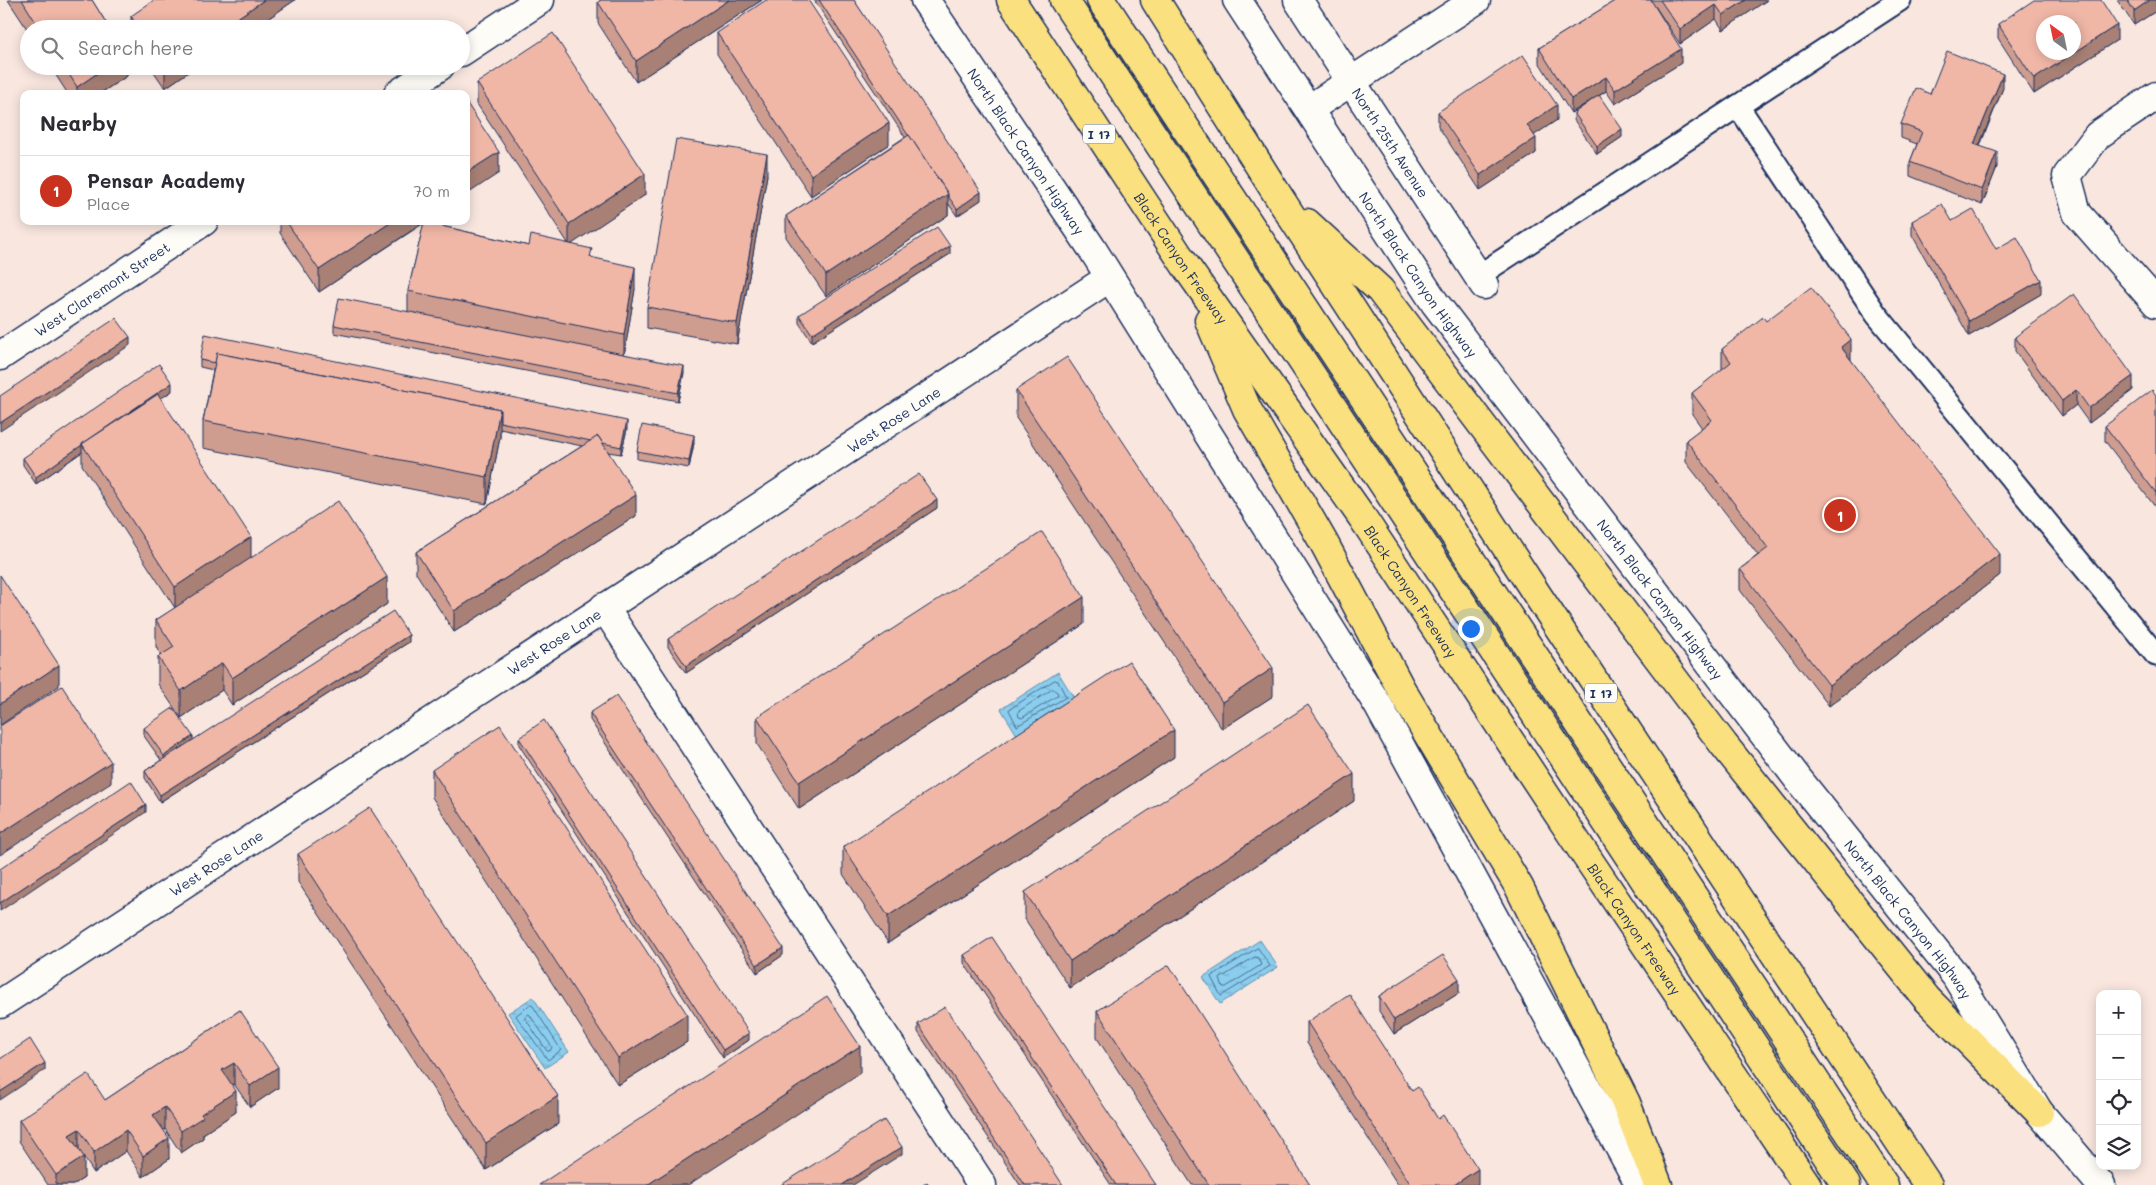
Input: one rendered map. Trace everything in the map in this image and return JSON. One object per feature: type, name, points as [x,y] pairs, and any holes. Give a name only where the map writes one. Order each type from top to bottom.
[{"type":"highway","name":"Black Canyon Freeway","points":[[1011,0],[1187,268],[1362,517],[1585,856],[1807,1185]]},
{"type":"highway","points":[[1064,0],[1846,1185]]},
{"type":"highway","points":[[1101,0],[1884,1185]]},
{"type":"highway","name":"I 17","points":[[1155,0],[1279,197],[1653,772],[1928,1185]]},
{"type":"highway","points":[[1279,197],[1380,290],[1786,826],[1928,999],[2039,1112]]},
{"type":"highway","points":[[1187,268],[1247,409],[1324,543],[1401,689],[1519,887],[1626,1103],[1638,1183]]},
{"type":"street","points":[[470,46],[540,0]]},
{"type":"street","name":"North Black Canyon Highway","points":[[925,0],[1091,247],[1378,705],[1638,1183]]},
{"type":"street","name":"North Black Canyon Highway","points":[[1237,0],[1435,303],[1798,779],[1955,975],[2039,1112],[2101,1185]]},
{"type":"street","name":"North 25th Avenue","points":[[1298,0],[1481,280]]},
{"type":"street","points":[[1309,108],[1476,0]]},
{"type":"street","points":[[404,90],[426,75]]},
{"type":"street","points":[[2156,96],[2098,135],[2067,176],[2077,213],[2156,303]]},
{"type":"street","name":"West Claremont Street","points":[[0,356],[198,225]]},
{"type":"street","name":"West Rose Lane","points":[[0,1004],[1109,278]]},
{"type":"street","points":[[604,607],[982,1185]]},
{"type":"lane","points":[[1481,280],[1738,106],[1900,0]]},
{"type":"lane","points":[[1738,106],[1876,314],[2156,655]]},
{"type":"water","points":[[1058,672],[1074,698],[1017,735],[1001,709]]},
{"type":"water","points":[[1260,940],[1278,967],[1220,1004],[1203,977]]},
{"type":"water","points":[[533,997],[569,1052],[545,1068],[508,1013]]},
{"type":"building","points":[[22,0],[92,0],[104,20],[34,20]]},
{"type":"building","points":[[154,0],[264,0],[234,20],[133,20],[131,16]]},
{"type":"building","points":[[601,0],[729,0],[636,61],[598,2]]},
{"type":"building","points":[[766,0],[808,0],[889,123],[811,175],[717,33]]},
{"type":"building","points":[[819,0],[854,0],[981,192],[957,209]]},
{"type":"building","points":[[1616,0],[1651,0],[1681,49],[1615,90],[1606,77],[1571,99],[1539,48]]},
{"type":"building","points":[[1660,0],[1746,0],[1723,15],[1716,5],[1680,29]]},
{"type":"building","points":[[2034,0],[2101,0],[2117,25],[2081,48],[2081,15],[2036,15],[2036,60],[2063,60],[2034,79],[1998,24]]},
{"type":"building","points":[[2127,0],[2150,0],[2134,11]]},
{"type":"building","points":[[553,33],[645,174],[569,224],[477,83]]},
{"type":"building","points":[[1947,51],[2003,74],[1974,144],[1997,152],[1982,190],[1910,162],[1922,132],[1901,124],[1916,88],[1930,94]]},
{"type":"building","points":[[1523,55],[1557,105],[1527,125],[1536,138],[1480,175],[1438,112]]},
{"type":"building","points":[[70,75],[95,75],[77,87]]},
{"type":"building","points":[[1599,95],[1622,129],[1597,146],[1574,113]]},
{"type":"building","points":[[470,108],[499,152],[470,170]]},
{"type":"building","points":[[909,135],[948,194],[826,275],[786,216]]},
{"type":"building","points":[[676,139],[767,154],[737,323],[647,307]]},
{"type":"building","points":[[1942,204],[1952,221],[1973,209],[1996,249],[2017,237],[2041,280],[1969,321],[1912,221]]},
{"type":"building","points":[[289,225],[387,225],[319,270]]},
{"type":"building","points":[[423,225],[437,225],[529,246],[531,235],[592,249],[590,257],[635,267],[624,335],[408,291]]},
{"type":"building","points":[[937,227],[950,246],[812,334],[799,315]]},
{"type":"building","points":[[1811,287],[1851,339],[1841,347],[2000,554],[1829,685],[1740,569],[1768,548],[1686,440],[1712,420],[1692,393],[1731,362],[1722,349],[1763,317],[1766,321]]},
{"type":"building","points":[[2074,294],[2133,376],[2089,408],[2076,390],[2062,401],[2015,337]]},
{"type":"building","points":[[339,298],[684,366],[678,393],[334,325]]},
{"type":"building","points":[[116,318],[130,337],[0,423],[0,396]]},
{"type":"building","points":[[205,334],[627,421],[621,447],[603,443],[598,436],[591,441],[500,422],[500,409],[217,353],[215,363],[200,360]]},
{"type":"building","points":[[217,353],[500,409],[487,477],[203,421]]},
{"type":"building","points":[[1067,357],[1273,668],[1222,702],[1016,390]]},
{"type":"building","points":[[159,364],[172,383],[36,477],[23,458]]},
{"type":"building","points":[[2152,390],[2156,395],[2156,493],[2105,426]]},
{"type":"building","points":[[158,394],[251,537],[175,587],[82,444]]},
{"type":"building","points":[[642,425],[694,435],[689,461],[637,451]]},
{"type":"building","points":[[598,436],[636,495],[454,611],[416,552]]},
{"type":"building","points":[[919,474],[937,500],[686,666],[668,639]]},
{"type":"building","points":[[338,501],[387,577],[232,678],[222,663],[181,691],[158,657],[174,647],[156,620]]},
{"type":"building","points":[[1042,532],[1084,597],[799,782],[757,717]]},
{"type":"building","points":[[0,575],[59,665],[0,704]]},
{"type":"building","points":[[393,611],[409,635],[160,795],[145,771]]},
{"type":"building","points":[[1129,661],[1174,730],[888,916],[843,847]]},
{"type":"building","points":[[62,686],[111,762],[0,834],[0,726]]},
{"type":"building","points":[[616,696],[783,948],[757,965],[590,713]]},
{"type":"building","points":[[1308,705],[1354,774],[1070,961],[1025,892]]},
{"type":"building","points":[[173,708],[193,736],[164,756],[144,728]]},
{"type":"building","points":[[544,720],[749,1033],[723,1050],[519,738]]},
{"type":"building","points":[[500,725],[687,1014],[618,1058],[432,770]]},
{"type":"building","points":[[131,781],[146,805],[0,903],[0,869]]},
{"type":"building","points":[[370,808],[558,1096],[486,1143],[298,854]]},
{"type":"building","points":[[992,937],[1156,1185],[1116,1185],[964,955]]},
{"type":"building","points":[[1443,955],[1459,979],[1394,1020],[1379,996]]},
{"type":"building","points":[[1169,965],[1310,1185],[1209,1185],[1097,1011]]},
{"type":"building","points":[[1349,994],[1412,1091],[1418,1087],[1438,1119],[1443,1115],[1478,1169],[1454,1185],[1411,1185],[1307,1022]]},
{"type":"building","points":[[827,996],[860,1046],[647,1185],[539,1185]]},
{"type":"building","points":[[945,1007],[1063,1185],[1025,1185],[918,1024]]},
{"type":"building","points":[[240,1010],[278,1067],[250,1086],[234,1063],[222,1070],[236,1091],[201,1114],[203,1117],[181,1131],[165,1107],[153,1115],[169,1138],[143,1156],[126,1130],[94,1152],[79,1129],[69,1135],[84,1157],[56,1175],[19,1120],[88,1074],[105,1100]]},
{"type":"building","points":[[30,1039],[45,1063],[0,1092],[0,1059]]},
{"type":"building","points":[[884,1120],[902,1147],[842,1185],[781,1185]]},
{"type":"place","name":"Pensar Academy","points":[[1840,515]]}]
